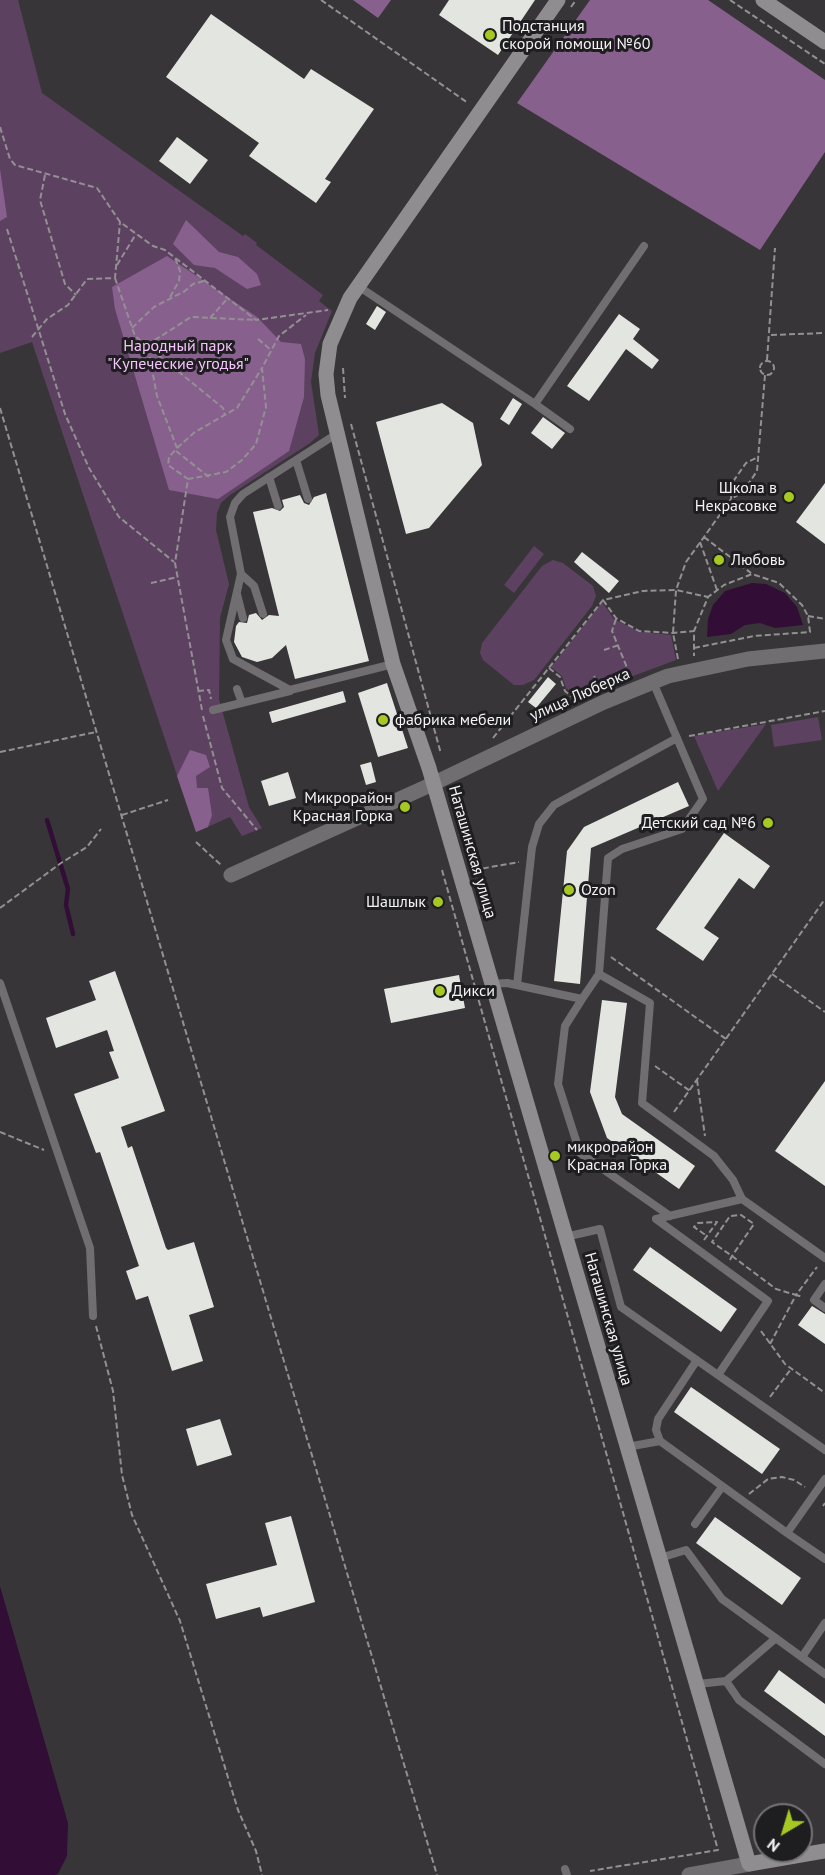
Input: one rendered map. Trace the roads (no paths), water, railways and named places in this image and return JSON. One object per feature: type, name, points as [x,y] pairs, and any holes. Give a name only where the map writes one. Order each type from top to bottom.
[{"type":"street","points":[[763,0],[825,42]]},
{"type":"street","name":"Наташинская улица","points":[[564,5],[479,112],[358,286],[340,318],[328,359],[328,395],[393,664],[434,783],[490,984],[698,1684],[749,1864]]},
{"type":"street","name":"улица Люберка","points":[[231,874],[652,682],[668,676],[748,659],[825,651]]},
{"type":"street","points":[[689,1875],[732,1871],[749,1864],[825,1851]]},
{"type":"lane","points":[[535,404],[644,246]]},
{"type":"lane","points":[[358,286],[570,429]]},
{"type":"lane","points":[[290,690],[233,659],[226,640],[241,574],[230,517],[235,503],[243,494],[338,433]]},
{"type":"lane","points":[[296,460],[308,499]]},
{"type":"lane","points":[[269,477],[278,506]]},
{"type":"lane","points":[[241,574],[254,586],[263,614]]},
{"type":"lane","points":[[236,591],[243,618]]},
{"type":"lane","points":[[213,710],[393,664]]},
{"type":"lane","points":[[652,682],[703,799],[682,829],[622,849],[608,858],[599,974],[565,1026],[558,1084],[580,1153],[670,1216]]},
{"type":"lane","points":[[237,688],[242,703]]},
{"type":"lane","points":[[517,986],[530,860],[539,824],[554,805],[677,738]]},
{"type":"lane","points":[[599,974],[650,1003],[642,1103],[708,1151],[733,1180],[742,1199],[825,1257]]},
{"type":"lane","points":[[0,983],[90,1248],[93,1316]]},
{"type":"lane","points":[[490,984],[517,986],[582,999]]},
{"type":"lane","points":[[718,1375],[768,1301],[656,1219],[742,1199]]},
{"type":"lane","points":[[565,1237],[600,1228],[621,1307],[825,1450]]},
{"type":"lane","points":[[825,1284],[814,1300],[825,1308]]},
{"type":"lane","points":[[697,1360],[658,1419],[656,1430],[660,1441],[825,1559]]},
{"type":"lane","points":[[627,1447],[660,1441]]},
{"type":"lane","points":[[787,1533],[825,1479]]},
{"type":"lane","points":[[694,1524],[722,1487]]},
{"type":"lane","points":[[660,1558],[686,1550],[722,1599],[825,1674]]},
{"type":"lane","points":[[802,1657],[825,1623]]},
{"type":"lane","points":[[698,1684],[726,1681],[776,1638]]},
{"type":"lane","points":[[726,1681],[739,1700],[825,1764]]},
{"type":"waterway","points":[[47,820],[68,889],[66,905],[73,934]]},
{"type":"place","name":"Подстанция скорой помощи №60","points":[[490,35]]},
{"type":"place","name":"Школа в Некрасовке","points":[[789,497]]},
{"type":"place","name":"Любовь","points":[[719,560]]},
{"type":"place","name":"фабрика мебели","points":[[383,720]]},
{"type":"place","name":"Микрорайон Красная Горка","points":[[405,807]]},
{"type":"place","name":"Детский сад №6","points":[[768,823]]},
{"type":"place","name":"Ozon","points":[[569,890]]},
{"type":"place","name":"Шашлык","points":[[438,902]]},
{"type":"place","name":"Дикси","points":[[440,991]]},
{"type":"place","name":"микрорайон Красная Горка","points":[[555,1156]]},
{"type":"park label","name":"Народный парк \"Купеческие угодья\"","points":[[178,355]]}]
